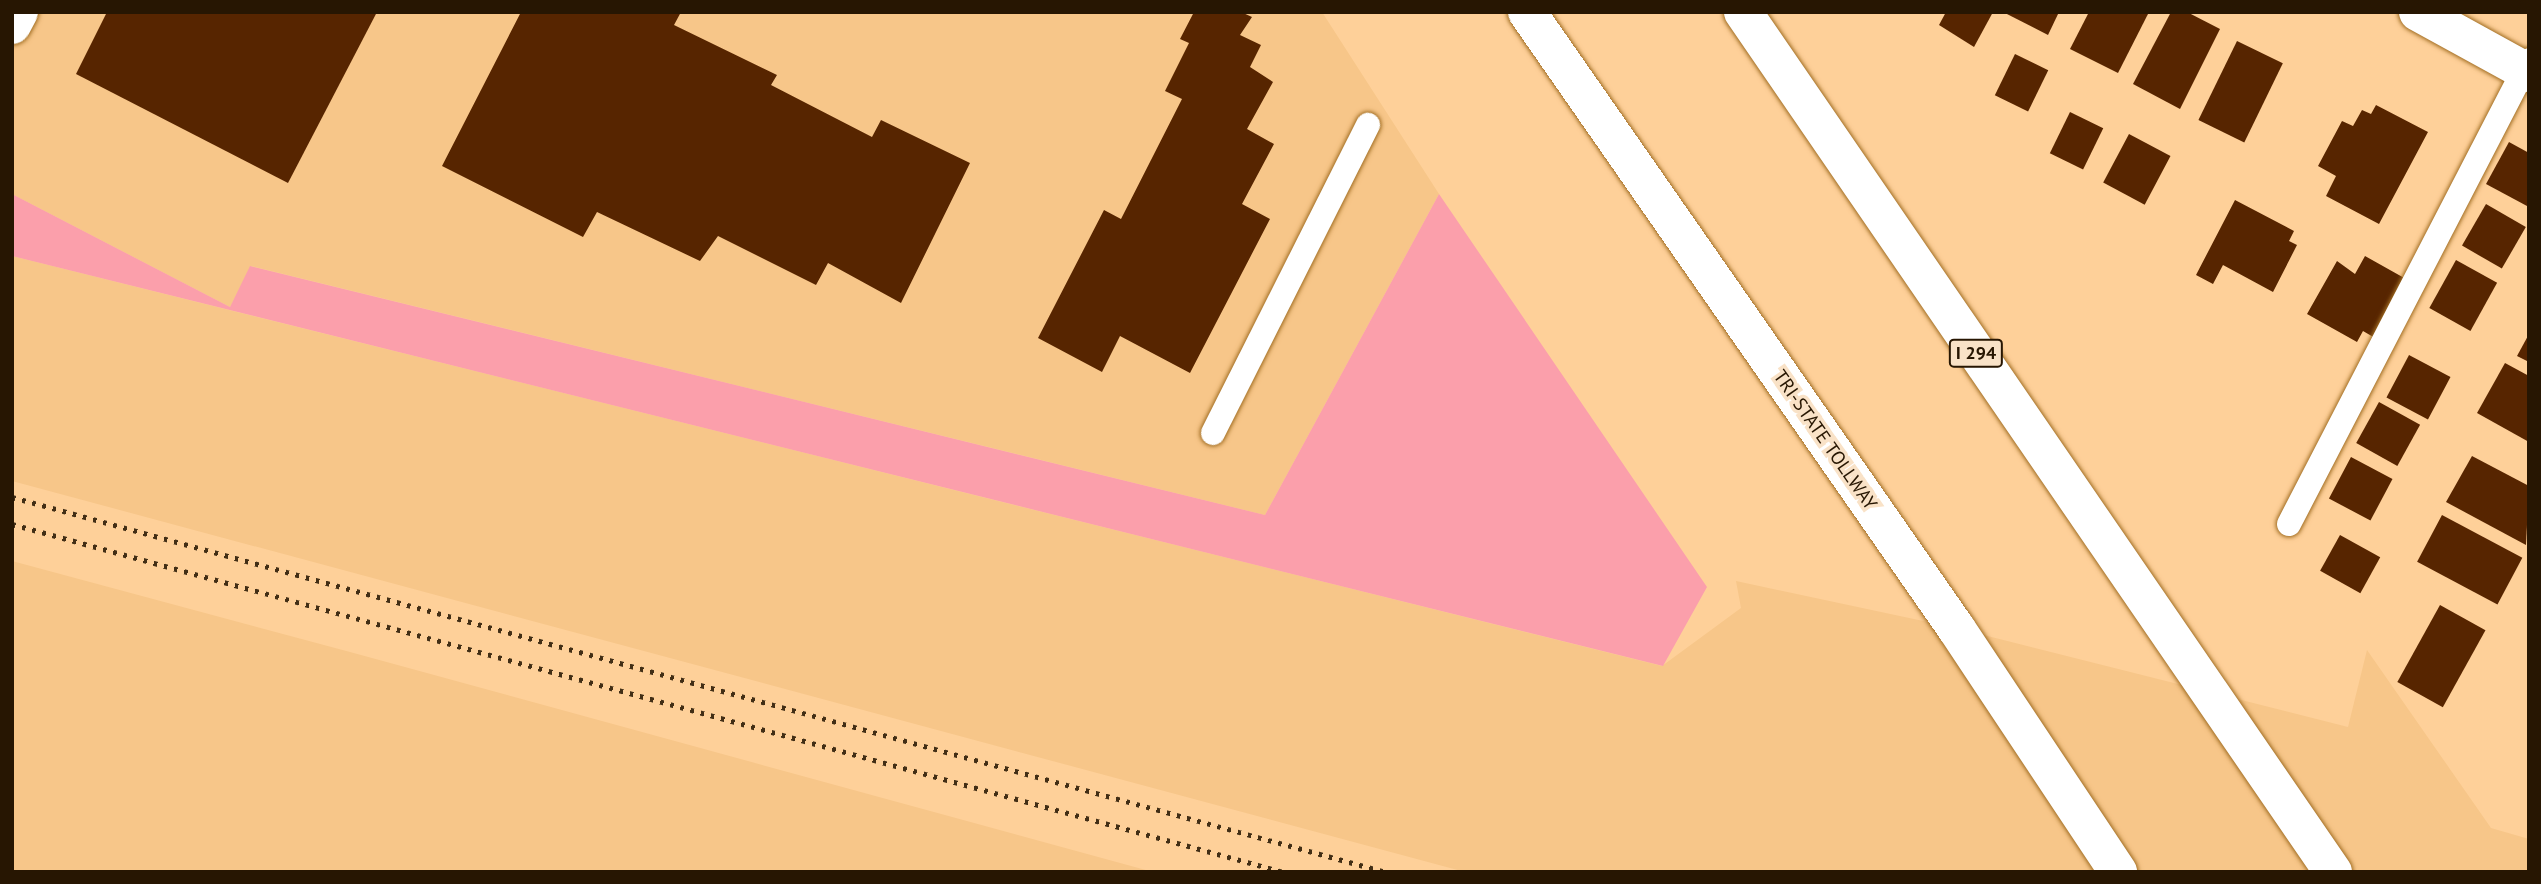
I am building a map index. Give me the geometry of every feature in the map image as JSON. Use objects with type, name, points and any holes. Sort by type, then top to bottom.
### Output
[{"type":"main road","points":[[12,25],[19,12]]},
{"type":"main road","name":"TRI-STATE TOLLWAY","points":[[1527,12],[1956,628],[2118,872]]},
{"type":"main road","name":"I 294","points":[[1743,12],[2333,872]]},
{"type":"main road","points":[[2418,12],[2527,68]]},
{"type":"lane","points":[[2288,524],[2527,68]]},
{"type":"lane","points":[[1213,433],[1368,125]]},
{"type":"shaded area","points":[[12,12],[1322,12],[1439,194],[1265,515],[251,266],[230,307],[12,194]]},
{"type":"shaded area","points":[[12,194],[230,307],[250,266],[1265,515],[1439,194],[1707,587],[1663,666],[12,256]]},
{"type":"shaded area","points":[[12,256],[1662,666],[1741,608],[1736,581],[1956,628],[2348,727],[2367,650],[2491,828],[2529,839],[2529,872],[1465,872],[12,481]]},
{"type":"shaded area","points":[[12,561],[350,652],[1153,872],[12,872]]},
{"type":"building","points":[[107,12],[377,12],[288,183],[76,74]]},
{"type":"building","points":[[521,12],[681,12],[674,25],[777,75],[771,85],[872,137],[881,120],[970,163],[901,303],[828,263],[816,285],[718,236],[700,261],[597,212],[583,237],[442,166]]},
{"type":"building","points":[[1194,12],[1241,12],[1252,17],[1240,35],[1261,45],[1250,67],[1273,82],[1247,129],[1274,144],[1242,204],[1270,219],[1190,373],[1120,336],[1102,372],[1038,338],[1104,210],[1121,219],[1182,99],[1165,91],[1189,43],[1180,39]]},
{"type":"building","points":[[1946,12],[1993,12],[1974,47],[1939,25]]},
{"type":"building","points":[[2003,12],[2059,12],[2048,35]]},
{"type":"building","points":[[2089,12],[2149,12],[2118,73],[2070,49]]},
{"type":"building","points":[[2171,12],[2187,12],[2220,29],[2180,109],[2133,84]]},
{"type":"building","points":[[2237,41],[2283,63],[2244,142],[2198,120]]},
{"type":"building","points":[[2015,54],[2048,70],[2028,112],[1995,95]]},
{"type":"building","points":[[2376,105],[2428,132],[2379,224],[2326,196],[2336,176],[2318,166],[2342,121],[2353,126],[2362,110],[2371,114]]},
{"type":"building","points":[[2070,112],[2103,128],[2083,170],[2050,153]]},
{"type":"building","points":[[2129,134],[2170,156],[2145,205],[2103,183]]},
{"type":"building","points":[[2509,142],[2529,153],[2527,206],[2486,184]]},
{"type":"building","points":[[2235,200],[2294,231],[2289,241],[2297,245],[2273,292],[2223,265],[2213,284],[2196,275]]},
{"type":"building","points":[[2486,204],[2526,227],[2502,269],[2462,246]]},
{"type":"building","points":[[2365,256],[2406,279],[2375,338],[2363,331],[2357,342],[2307,314],[2337,261],[2355,274]]},
{"type":"building","points":[[2456,260],[2497,283],[2470,331],[2429,308]]},
{"type":"building","points":[[2529,334],[2529,362],[2517,356]]},
{"type":"building","points":[[2409,355],[2450,377],[2428,419],[2386,397]]},
{"type":"building","points":[[2505,363],[2529,376],[2529,442],[2477,413]]},
{"type":"building","points":[[2379,402],[2420,425],[2397,466],[2356,443]]},
{"type":"building","points":[[2472,456],[2529,486],[2526,545],[2446,502]]},
{"type":"building","points":[[2351,457],[2392,479],[2370,521],[2329,498]]},
{"type":"building","points":[[2442,515],[2522,558],[2497,605],[2417,562]]},
{"type":"building","points":[[2340,535],[2380,557],[2360,593],[2320,571]]},
{"type":"building","points":[[2440,605],[2485,630],[2443,707],[2397,682]]},
{"type":"railway","points":[[12,497],[1386,872]]},
{"type":"railway","points":[[12,524],[1283,872]]}]
